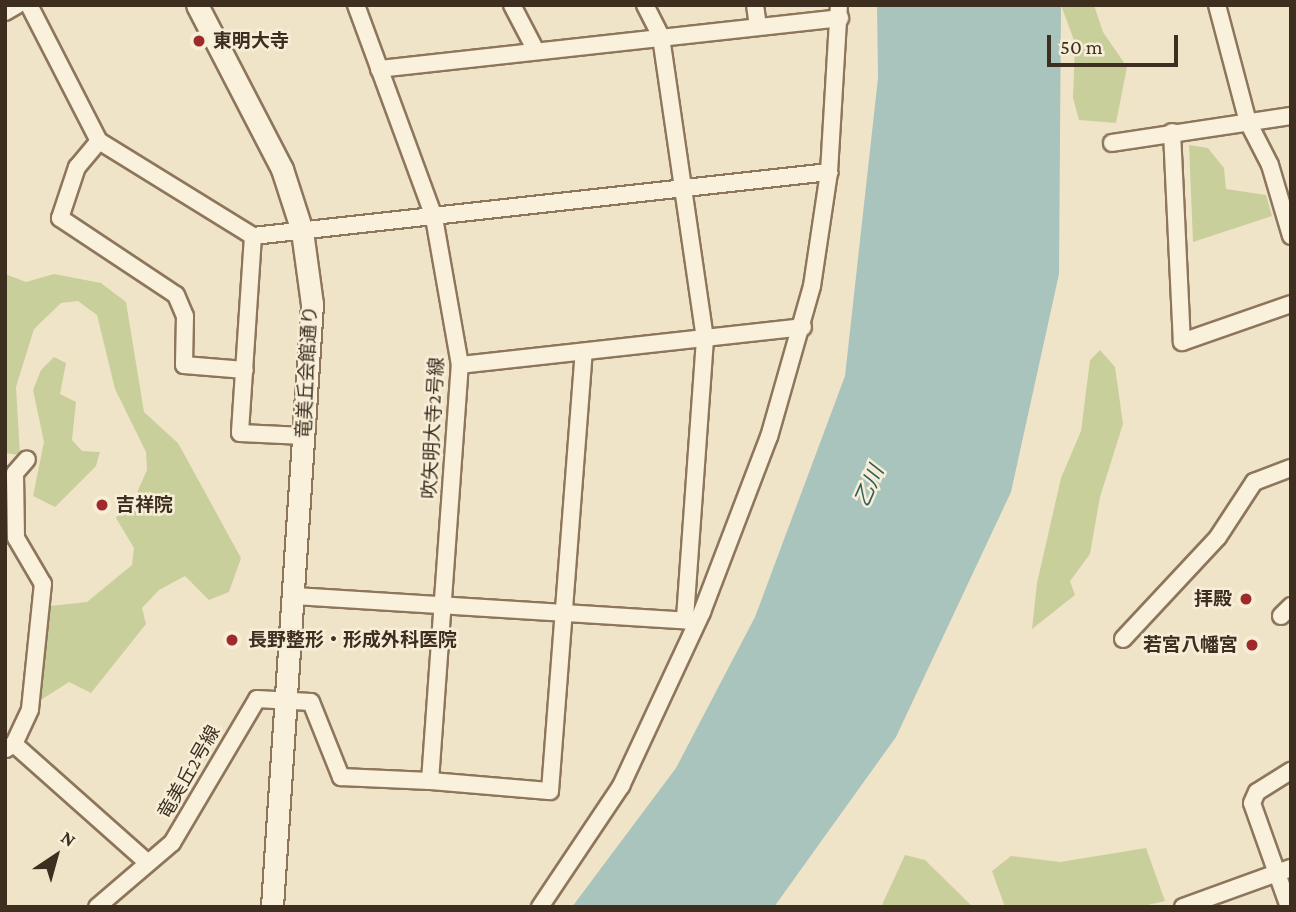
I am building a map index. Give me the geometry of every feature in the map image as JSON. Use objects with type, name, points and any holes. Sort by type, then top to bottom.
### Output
[{"type":"street","points":[[5,12],[17,5]]},
{"type":"street","points":[[29,5],[99,141],[253,236],[829,172]]},
{"type":"street","name":"竜美丘会館通り","points":[[197,5],[282,170],[302,231],[312,304],[295,596],[285,701]]},
{"type":"street","name":"吹矢明大寺2号線","points":[[356,5],[434,217],[460,365],[430,781]]},
{"type":"street","points":[[512,5],[536,51]]},
{"type":"street","points":[[645,5],[661,37],[705,339],[691,621]]},
{"type":"street","points":[[755,5],[758,26]]},
{"type":"street","points":[[1217,5],[1248,122],[1270,165],[1291,236]]},
{"type":"street","points":[[379,69],[758,26],[840,12],[829,172],[803,327],[746,502],[691,621],[621,786],[540,907]]},
{"type":"street","points":[[1112,143],[1291,116]]},
{"type":"street","points":[[1172,132],[1182,342],[1291,304]]},
{"type":"street","points":[[99,141],[77,166],[61,218],[176,295],[185,316],[184,365],[245,370]]},
{"type":"street","points":[[253,236],[240,433],[304,436]]},
{"type":"street","points":[[460,365],[803,327]]},
{"type":"street","points":[[272,907],[285,701],[311,702],[341,777],[550,791],[584,353]]},
{"type":"street","points":[[27,459],[15,473],[16,538],[43,583],[30,709],[10,747],[147,862]]},
{"type":"street","points":[[1123,639],[1218,537],[1255,482],[1291,468]]},
{"type":"street","points":[[295,596],[691,621]]},
{"type":"street","name":"竜美丘2号線","points":[[97,907],[172,843],[257,699],[285,701]]},
{"type":"street","points":[[1289,907],[1284,870],[1252,803],[1257,792],[1291,771]]},
{"type":"street","points":[[1183,907],[1284,870]]},
{"type":"green space","points":[[1061,5],[1094,5],[1103,32],[1127,67],[1116,123],[1079,120],[1073,98],[1075,43]]},
{"type":"green space","points":[[1189,145],[1208,148],[1224,168],[1226,189],[1266,195],[1272,216],[1193,242]]},
{"type":"green space","points":[[5,274],[26,282],[54,274],[101,283],[126,302],[144,412],[178,443],[241,558],[229,592],[209,600],[185,576],[159,590],[142,608],[146,624],[91,693],[69,682],[36,703],[40,607],[87,602],[132,565],[134,548],[116,518],[122,506],[135,497],[147,470],[146,452],[115,389],[97,315],[78,301],[61,303],[34,329],[16,387],[20,455],[5,453]]},
{"type":"green space","points":[[1100,350],[1115,367],[1123,424],[1100,497],[1090,554],[1070,581],[1075,595],[1032,629],[1037,583],[1061,478],[1081,431],[1090,360]]},
{"type":"green space","points":[[54,357],[66,363],[60,394],[76,402],[72,440],[82,451],[100,452],[96,466],[55,507],[33,496],[44,442],[33,390],[41,370]]},
{"type":"green space","points":[[1146,848],[1165,901],[1139,907],[1005,907],[992,871],[1011,856],[1060,862]]},
{"type":"green space","points":[[905,855],[925,860],[973,907],[881,907]]},
{"type":"water","name":"乙川","points":[[877,5],[1061,5],[1059,274],[1011,492],[896,737],[774,907],[572,907],[676,768],[755,617],[845,376],[878,78]]},
{"type":"place","name":"東明大寺","points":[[199,41]]},
{"type":"place","name":"吉祥院","points":[[102,505]]},
{"type":"place","name":"拝殿","points":[[1246,599]]},
{"type":"place","name":"長野整形・形成外科医院","points":[[232,640]]},
{"type":"place","name":"若宮八幡宮","points":[[1252,645]]}]
